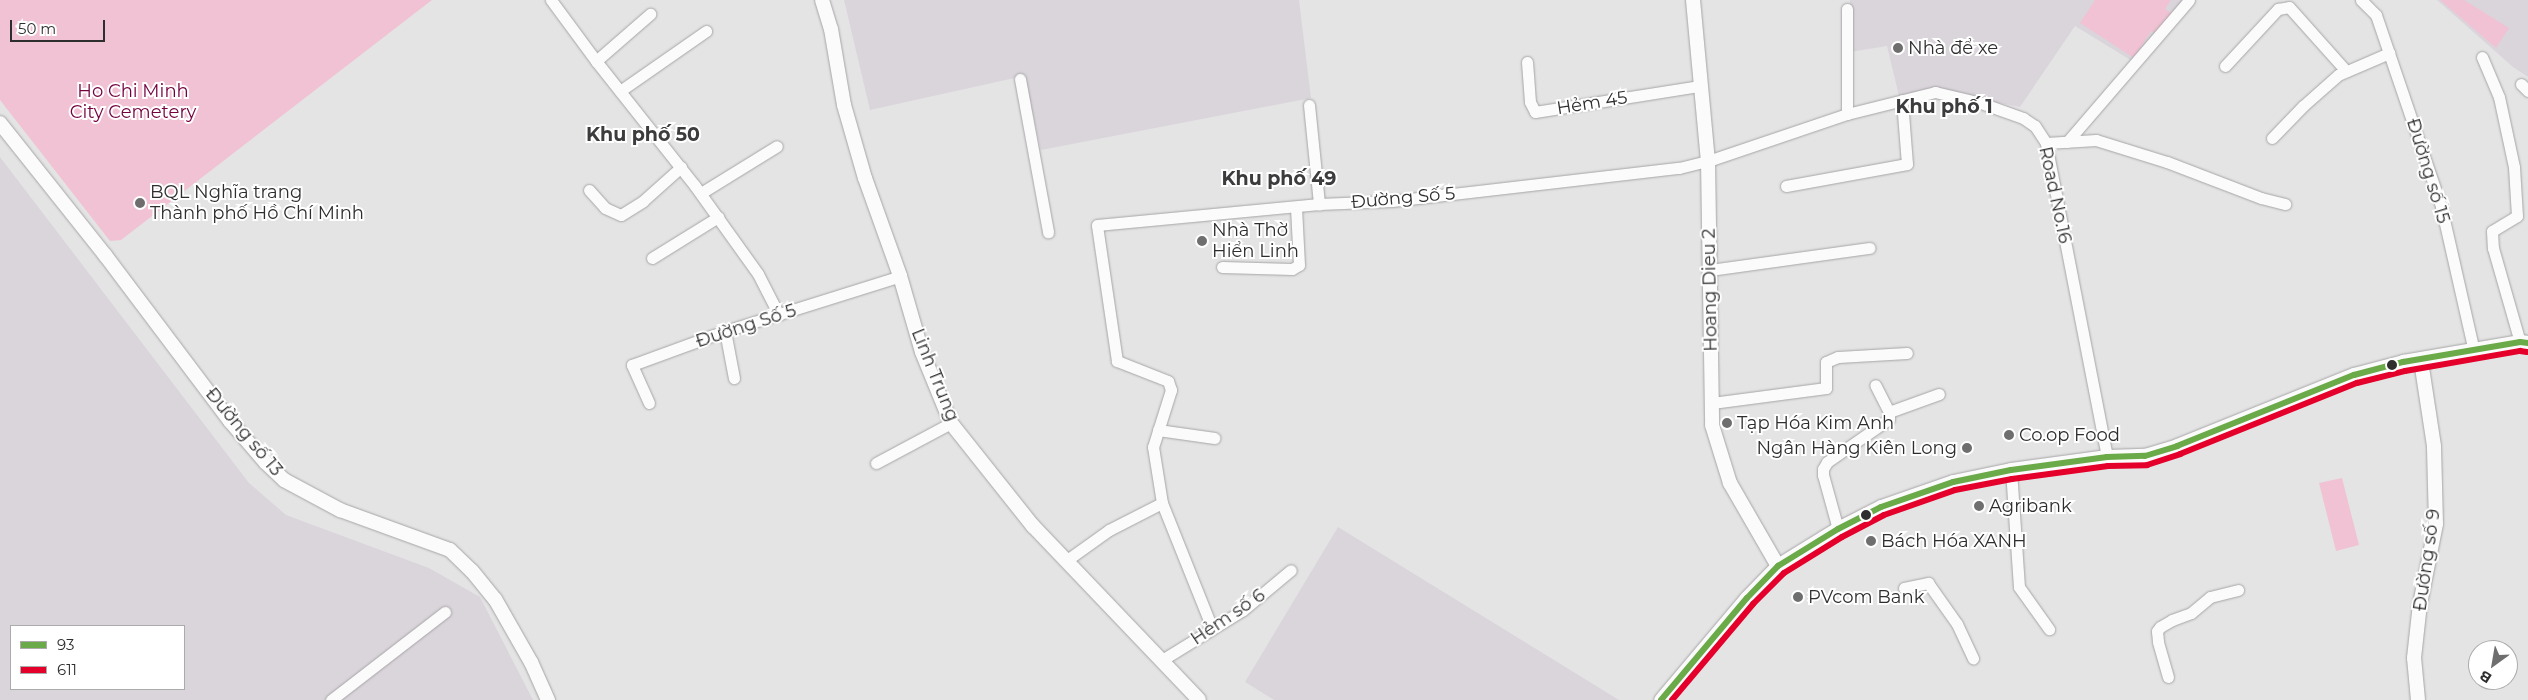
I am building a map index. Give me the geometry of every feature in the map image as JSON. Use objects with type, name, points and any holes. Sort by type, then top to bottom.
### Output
[{"type":"main road","points":[[1661,700],[1747,598],[1778,566],[1838,529],[1881,507],[1953,482],[2011,470],[2106,457],[2145,456],[2194,439],[2354,375],[2403,362],[2421,361],[2524,342]]},
{"type":"street","points":[[551,0],[596,61],[701,193],[758,274],[780,315]]},
{"type":"street","name":"Linh Trung","points":[[822,0],[831,29],[844,105],[864,178],[900,276],[922,352],[951,423],[1033,526],[1200,700]]},
{"type":"street","name":"Hoang Dieu 2","points":[[1693,0],[1708,161],[1712,425],[1730,483],[1778,566]]},
{"type":"street","points":[[2067,142],[2189,0]]},
{"type":"street","name":"Đường số 15","points":[[2361,0],[2376,15],[2441,206],[2474,351]]},
{"type":"street","points":[[2225,66],[2278,9],[2289,7],[2346,71]]},
{"type":"street","points":[[1847,9],[1847,114]]},
{"type":"street","points":[[596,61],[650,14]]},
{"type":"street","points":[[620,91],[706,31]]},
{"type":"street","points":[[2272,138],[2303,106],[2338,75],[2389,53]]},
{"type":"street","points":[[2482,57],[2499,97],[2514,167],[2517,216],[2492,231],[2493,248],[2524,342]]},
{"type":"street","name":"Hẻm 45","points":[[1527,62],[1530,102],[1535,112],[1700,86]]},
{"type":"street","points":[[1020,79],[1048,232]]},
{"type":"street","name":"Road No.16","points":[[1708,161],[1847,114],[1935,92],[1981,103],[2023,118],[2035,126],[2046,143],[2106,457]]},
{"type":"street","points":[[1786,186],[1907,164],[1902,100]]},
{"type":"street","points":[[1309,105],[1319,204]]},
{"type":"street","name":"Đường số 13","points":[[0,123],[112,264],[230,421],[266,463],[284,480],[340,510],[450,550],[472,571],[495,599],[531,662],[548,700]]},
{"type":"street","points":[[2046,143],[2096,140],[2167,162],[2261,198],[2285,204]]},
{"type":"street","points":[[701,193],[777,146]]},
{"type":"street","name":"Đường Số 5","points":[[1158,430],[1171,390],[1168,381],[1117,361],[1098,225],[1319,204],[1392,201],[1679,168],[1708,161]]},
{"type":"street","points":[[589,190],[605,208],[621,215],[643,201],[682,167]]},
{"type":"street","points":[[1222,267],[1292,269],[1298,266],[1296,207]]},
{"type":"street","points":[[652,258],[718,217]]},
{"type":"street","points":[[1710,270],[1869,248]]},
{"type":"street","name":"Đường Số 5","points":[[649,402],[632,365],[725,331],[900,276]]},
{"type":"street","points":[[725,331],[734,378]]},
{"type":"street","points":[[1712,403],[1826,388],[1826,362],[1838,357],[1907,352]]},
{"type":"street","name":"Đường số 9","points":[[2418,700],[2414,658],[2420,604],[2436,524],[2434,446],[2421,361]]},
{"type":"street","points":[[1838,529],[1822,475],[1823,469],[1827,462],[1885,424],[1889,419],[1889,412],[1875,385]]},
{"type":"street","points":[[1889,412],[1939,394]]},
{"type":"street","points":[[876,463],[951,423]]},
{"type":"street","points":[[1212,628],[1162,503],[1153,447],[1158,430],[1214,438]]},
{"type":"street","points":[[2011,470],[2019,587],[2049,630]]},
{"type":"street","points":[[1067,560],[1108,530],[1162,503]]},
{"type":"street","name":"Hẻm số 6","points":[[1162,660],[1243,610],[1291,570]]},
{"type":"street","points":[[1904,588],[1928,583],[1957,624],[1973,658]]},
{"type":"street","points":[[2168,677],[2158,641],[2157,632],[2160,627],[2191,613],[2210,597],[2238,590]]},
{"type":"street","points":[[331,700],[445,612]]},
{"type":"shaded area","points":[[844,0],[1299,0],[1311,98],[1041,150],[1024,76],[870,110]]},
{"type":"shaded area","points":[[1850,0],[2186,0],[2132,61],[2075,26],[2020,107],[1928,89],[1899,96],[1887,46],[1850,52]]},
{"type":"shaded area","points":[[2437,0],[2528,0],[2528,77],[2513,67]]},
{"type":"shaded area","points":[[0,157],[249,483],[286,515],[429,568],[480,597],[533,700],[0,700]]},
{"type":"shaded area","points":[[1338,527],[1619,700],[1274,700],[1245,682]]},
{"type":"green space","name":"Ho Chi Minh City Cemetery","points":[[0,0],[432,0],[121,240],[110,241],[0,100]]},
{"type":"green space","points":[[2095,0],[2171,0],[2165,9],[2173,14],[2156,34],[2151,31],[2134,58],[2080,23]]},
{"type":"green space","points":[[2440,0],[2464,0],[2509,28],[2496,48]]},
{"type":"green space","points":[[2342,478],[2359,545],[2336,551],[2319,483]]},
{"type":"transit line","name":"93","points":[[1661,700],[1747,598],[1778,566],[1838,529],[1881,507],[1953,482],[2011,470],[2107,457],[2145,456],[2177,446],[2354,375],[2403,362],[2520,342],[2528,343]]},
{"type":"transit line","name":"611","points":[[1672,700],[1753,604],[1784,573],[1842,537],[1884,515],[1955,490],[2012,479],[2108,466],[2147,465],[2180,454],[2357,383],[2405,371],[2520,351],[2527,352]]},
{"type":"place","name":"Nhà để xe","points":[[1898,48]]},
{"type":"place","name":"BQL Nghĩa trang Thành phố Hồ Chí Minh","points":[[140,203]]},
{"type":"place","name":"Nhà Thờ Hiển Linh","points":[[1202,241]]},
{"type":"place","name":"Tạp Hóa Kim Anh","points":[[1727,423]]},
{"type":"place","name":"Co.op Food","points":[[2009,435]]},
{"type":"place","name":"Ngân Hàng Kiên Long","points":[[1967,448]]},
{"type":"place","name":"Agribank","points":[[1979,506]]},
{"type":"place","name":"Bách Hóa XANH","points":[[1871,541]]},
{"type":"place","name":"PVcom Bank","points":[[1798,597]]},
{"type":"district","name":"Khu phố 1","points":[[1944,107]]},
{"type":"district","name":"Khu phố 50","points":[[643,135]]},
{"type":"district","name":"Khu phố 49","points":[[1279,179]]}]
